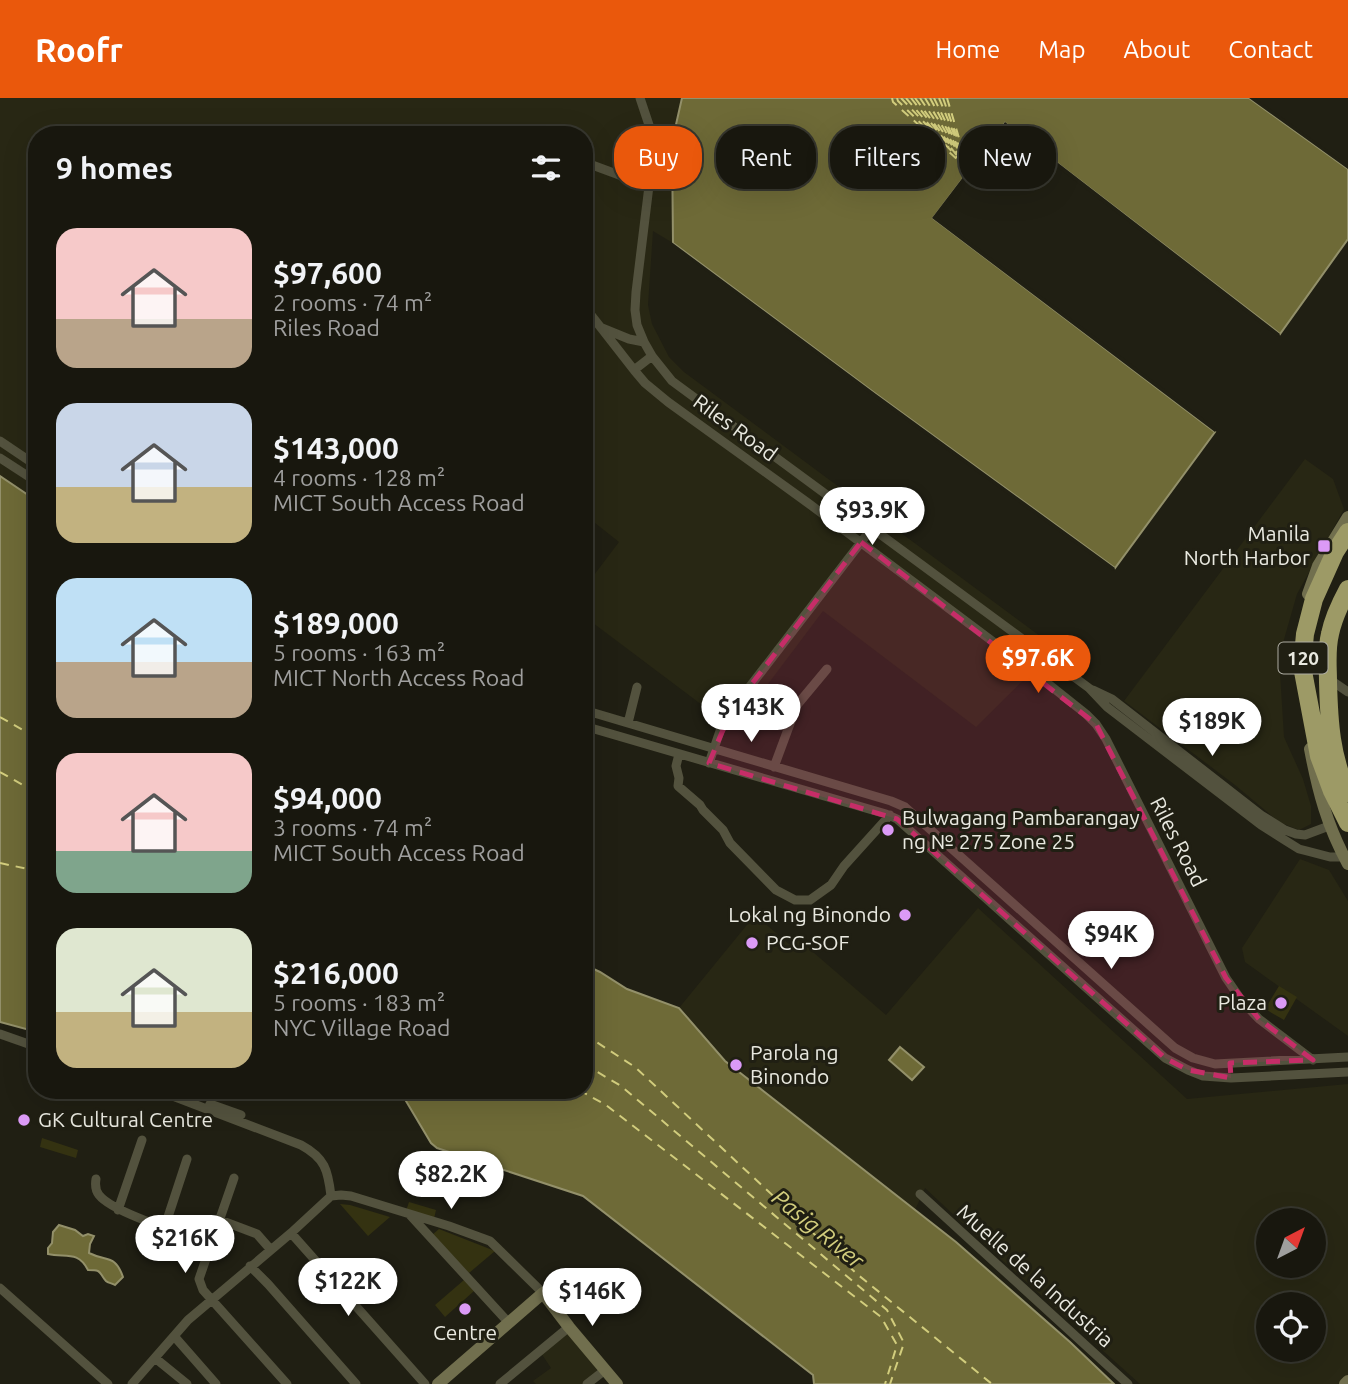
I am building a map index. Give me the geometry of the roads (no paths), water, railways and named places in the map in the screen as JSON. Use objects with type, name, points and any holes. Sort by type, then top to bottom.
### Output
[{"type":"highway","name":"120","points":[[1343,785],[1319,756],[1302,666],[1305,634],[1314,599],[1335,552],[1348,532]]},
{"type":"highway","name":"120","points":[[1348,589],[1330,634],[1327,654],[1332,748],[1343,785],[1348,823]]},
{"type":"main road","name":"120","points":[[1346,861],[1329,825],[1318,790],[1295,667],[1298,634],[1309,590],[1318,566],[1348,517]]},
{"type":"main road","points":[[438,1384],[543,1293],[617,1384]]},
{"type":"street","points":[[639,98],[649,126]]},
{"type":"street","points":[[593,165],[614,173]]},
{"type":"street","points":[[649,189],[636,292],[637,325],[652,356],[673,381],[1089,688],[1107,707],[1261,825],[1299,849],[1346,861]]},
{"type":"street","name":"Riles Road","points":[[593,317],[645,383],[1027,667],[1096,724],[1226,978],[1259,1019],[1313,1060]]},
{"type":"street","points":[[601,327],[629,339],[644,342]]},
{"type":"street","points":[[634,370],[652,356]]},
{"type":"street","points":[[0,441],[28,460]]},
{"type":"street","points":[[0,457],[28,476]]},
{"type":"street","points":[[709,763],[720,731],[731,711],[872,528]]},
{"type":"street","points":[[774,767],[797,705],[827,669]]},
{"type":"street","points":[[1328,679],[1348,692]]},
{"type":"street","points":[[628,723],[637,687]]},
{"type":"street","points":[[1089,688],[1112,699],[1261,815],[1285,830],[1305,835],[1329,825]]},
{"type":"street","points":[[593,717],[595,713],[905,807],[1175,1048],[1193,1058],[1215,1064],[1348,1057]]},
{"type":"street","points":[[593,728],[890,815],[906,825],[1165,1058],[1188,1070],[1203,1076],[1231,1077],[1348,1072]]},
{"type":"street","points":[[679,754],[676,766],[680,778],[678,786],[700,805],[723,830],[730,843],[776,890],[794,900],[810,900],[831,885],[844,866],[890,815]]},
{"type":"street","points":[[0,1032],[28,1042]]},
{"type":"street","points":[[1230,1063],[1231,1077]]},
{"type":"street","points":[[181,1099],[312,1151],[320,1157],[325,1166],[331,1196]]},
{"type":"street","points":[[197,1099],[241,1115]]},
{"type":"street","points":[[118,1210],[142,1140]]},
{"type":"street","points":[[165,1226],[187,1159]]},
{"type":"street","points":[[234,1178],[200,1279],[203,1290],[287,1384]]},
{"type":"street","points":[[96,1179],[96,1192],[118,1210],[212,1243]]},
{"type":"street","name":"Muelle de la Industria","points":[[920,1194],[1128,1384]]},
{"type":"street","points":[[132,1384],[188,1320],[331,1196],[351,1196],[490,1241],[543,1293]]},
{"type":"street","points":[[410,1214],[508,1322]]},
{"type":"street","points":[[220,1220],[257,1234],[271,1250]]},
{"type":"street","points":[[291,1233],[425,1384]]},
{"type":"street","points":[[250,1266],[356,1384]]},
{"type":"street","points":[[0,1288],[108,1384]]},
{"type":"street","points":[[500,1384],[569,1327]]},
{"type":"street","points":[[174,1336],[216,1384]]},
{"type":"street","points":[[155,1358],[187,1384]]},
{"type":"street","points":[[587,1384],[605,1370]]},
{"type":"water","points":[[682,98],[1249,98],[1348,169],[1348,239],[1280,334],[1056,162],[1056,126],[1009,126],[1005,123],[1003,126],[959,126],[959,184],[933,218],[1215,432],[1115,568],[673,243],[672,189],[702,189],[702,126],[676,126]]},
{"type":"water","points":[[0,476],[28,495],[28,1030],[0,1022]]},
{"type":"water","name":"Pasig River","points":[[593,969],[627,989],[679,1008],[725,1061],[956,1242],[1114,1384],[814,1384],[813,1375],[583,1196],[437,1148],[431,1143],[405,1099],[593,1099]]},
{"type":"water","points":[[900,1047],[924,1067],[912,1080],[889,1060]]},
{"type":"water","points":[[59,1225],[75,1230],[83,1236],[94,1236],[89,1253],[113,1262],[123,1277],[115,1285],[106,1281],[98,1271],[88,1270],[75,1257],[48,1254],[53,1232]]},
{"type":"place","name":"Manila North Harbor","points":[[1324,546]]},
{"type":"place","name":"Bulwagang Pambarangay ng № 275 Zone 25","points":[[888,830]]},
{"type":"place","name":"Lokal ng Binondo","points":[[905,915]]},
{"type":"place","name":"PCG-SOF","points":[[752,943]]},
{"type":"place","name":"Plaza","points":[[1281,1003]]},
{"type":"place","name":"Parola ng Binondo","points":[[736,1065]]},
{"type":"place","name":"GK Cultural Centre","points":[[24,1120]]},
{"type":"place","name":"Centre","points":[[465,1309]]}]
